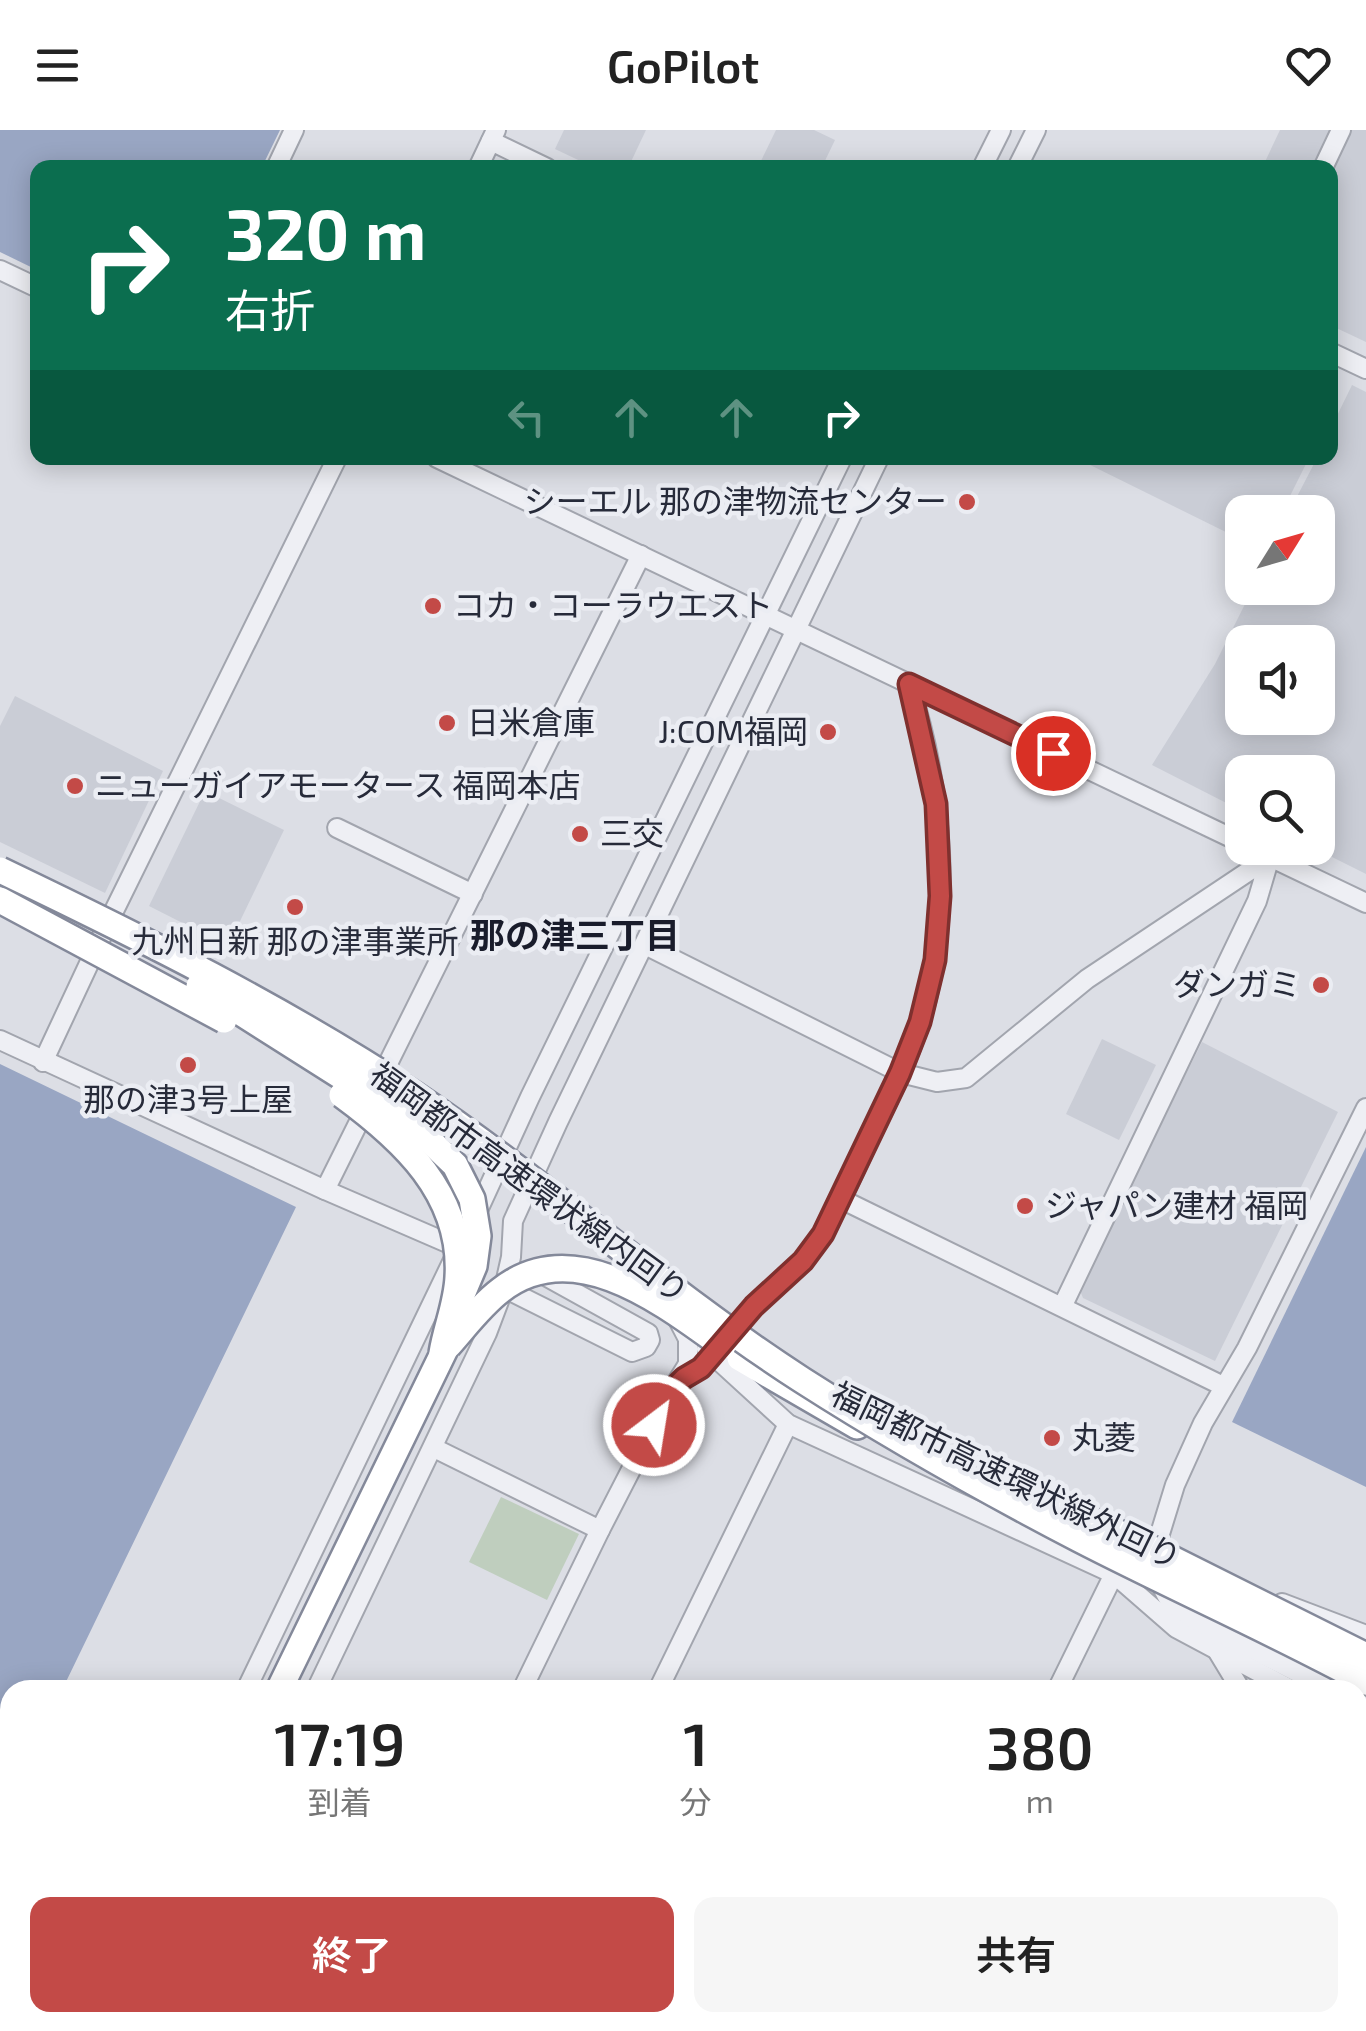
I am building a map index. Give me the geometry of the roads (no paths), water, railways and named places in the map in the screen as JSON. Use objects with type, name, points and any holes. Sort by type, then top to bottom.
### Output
[{"type":"highway","name":"福岡都市高速環状線内回り","points":[[0,866],[260,1000],[414,1094],[550,1190],[716,1320],[860,1416],[1080,1539],[1362,1680]]},
{"type":"highway","name":"福岡都市高速環状線外回り","points":[[0,866],[224,972],[367,1058],[553,1186],[689,1294],[801,1373],[947,1454],[1138,1542],[1366,1656]]},
{"type":"highway","points":[[0,882],[122,939],[404,1116],[450,1158],[472,1199],[478,1236],[474,1266],[453,1316],[446,1345],[283,1680]]},
{"type":"highway","points":[[0,900],[248,1034],[343,1096],[402,1143],[428,1174],[444,1204],[455,1236],[458,1278],[446,1345],[283,1680]]},
{"type":"highway","points":[[446,1345],[490,1299],[517,1280],[568,1268],[599,1273],[659,1302],[819,1407],[908,1456],[1014,1502]]},
{"type":"highway","points":[[446,1345],[492,1300],[527,1279],[568,1274],[615,1281],[648,1294],[816,1405],[943,1470],[999,1496],[1138,1542]]},
{"type":"street","points":[[280,160],[294,130]]},
{"type":"street","points":[[986,160],[1001,130]]},
{"type":"street","points":[[1021,160],[1036,130]]},
{"type":"street","points":[[1327,160],[1341,130]]},
{"type":"street","points":[[482,160],[493,135],[535,160]]},
{"type":"street","points":[[0,270],[30,284]]},
{"type":"street","points":[[1338,356],[1366,369]]},
{"type":"street","points":[[43,1062],[334,465]]},
{"type":"street","points":[[452,465],[1225,836]]},
{"type":"street","points":[[251,1680],[839,465]]},
{"type":"street","points":[[321,1680],[434,1448],[504,1288],[513,1221],[558,1122],[876,465]]},
{"type":"street","points":[[325,1190],[641,555]]},
{"type":"street","points":[[672,1390],[712,1356],[754,1306],[803,1261],[823,1234],[900,1073],[920,1022],[935,960],[940,896],[936,804],[909,684]]},
{"type":"street","points":[[337,828],[473,894]]},
{"type":"street","points":[[645,945],[900,1073],[936,1082],[966,1078],[1086,979],[1258,865]]},
{"type":"street","points":[[1063,1305],[1257,902],[1268,865]]},
{"type":"street","points":[[1287,865],[1366,903]]},
{"type":"street","points":[[0,866],[389,1065],[427,1090],[544,1198],[629,1256],[712,1356],[788,1424],[1114,1574],[1176,1628],[1273,1680]]},
{"type":"street","points":[[0,1040],[459,1248]]},
{"type":"street","points":[[1366,1108],[1247,1348],[1203,1423],[1164,1512],[1158,1537],[1165,1558],[1366,1636]]},
{"type":"street","points":[[841,1199],[1223,1386]]},
{"type":"street","points":[[504,1288],[632,1352],[641,1352],[650,1340],[648,1332],[511,1257]]},
{"type":"street","points":[[527,1680],[688,1364],[688,1339],[672,1308]]},
{"type":"street","points":[[1203,1423],[1183,1452],[1152,1523],[1147,1561],[1170,1602],[1192,1619],[1312,1680]]},
{"type":"street","points":[[663,1680],[788,1424]]},
{"type":"street","points":[[434,1448],[600,1530]]},
{"type":"street","points":[[1062,1680],[1114,1574]]},
{"type":"street","points":[[1218,1652],[1235,1680]]},
{"type":"street","points":[[1227,1680],[1229,1671]]},
{"type":"water","points":[[0,130],[280,130],[265,160],[30,160],[30,267],[0,252]]},
{"type":"water","points":[[0,1064],[296,1207],[67,1680],[0,1680]]},
{"type":"water","points":[[1366,1147],[1366,1487],[1232,1422]]},
{"type":"place","name":"シーエル 那の津物流センター","points":[[967,502]]},
{"type":"place","name":"コカ・コーラウエスト","points":[[433,606]]},
{"type":"place","name":"日米倉庫","points":[[447,723]]},
{"type":"place","name":"J:COM福岡","points":[[828,732]]},
{"type":"place","name":"ニューガイアモータース 福岡本店","points":[[75,786]]},
{"type":"place","name":"三交","points":[[580,834]]},
{"type":"place","name":"九州日新 那の津事業所","points":[[295,907]]},
{"type":"place","name":"ダンガミ","points":[[1321,985]]},
{"type":"place","name":"那の津3号上屋","points":[[188,1065]]},
{"type":"place","name":"ジャパン建材 福岡","points":[[1025,1206]]},
{"type":"place","name":"丸菱","points":[[1052,1438]]},
{"type":"district","name":"那の津三丁目","points":[[575,936]]}]
